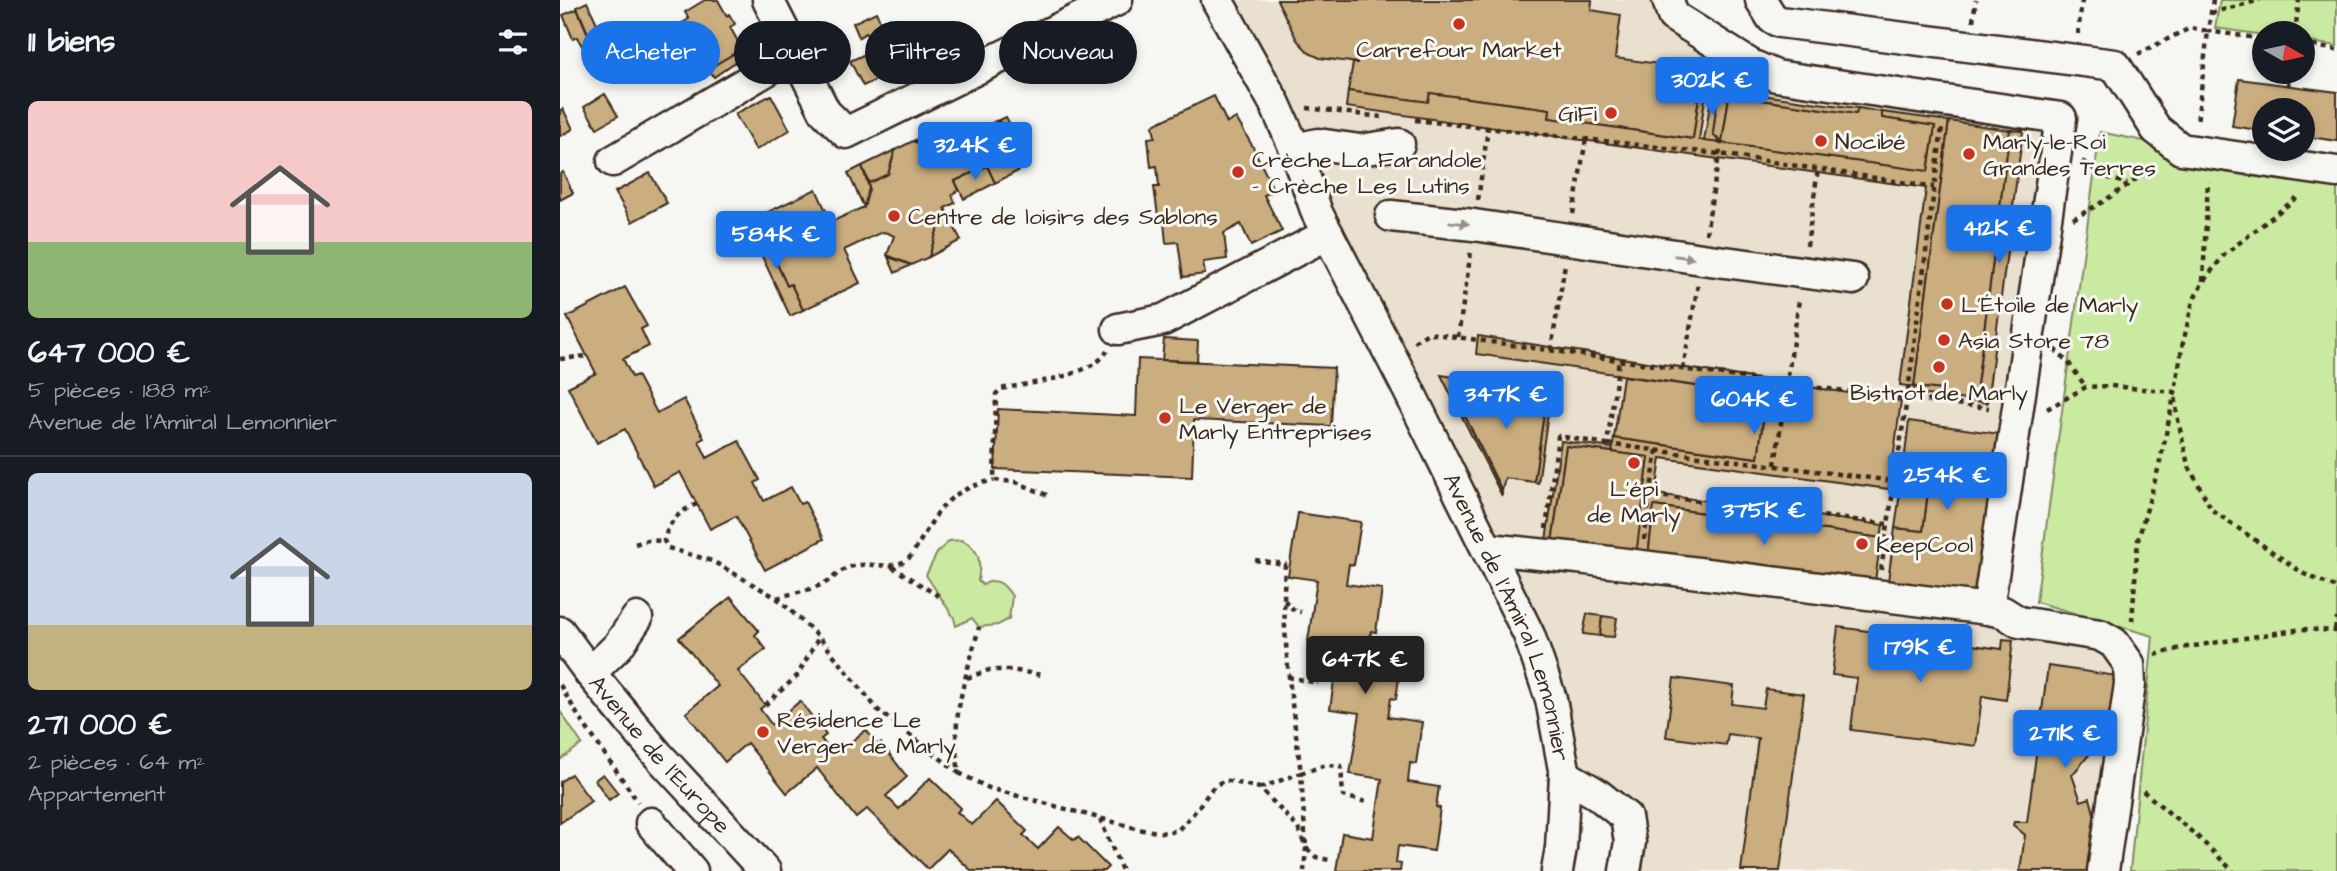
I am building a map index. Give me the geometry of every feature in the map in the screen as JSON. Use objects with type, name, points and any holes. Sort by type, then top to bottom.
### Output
[{"type":"street","points":[[768,0],[779,21]]},
{"type":"street","points":[[811,84],[825,112],[841,132],[1117,0]]},
{"type":"street","name":"Avenue de l'Amiral Lemonnier","points":[[1217,0],[1276,104],[1317,214],[1529,635],[1552,699],[1565,775],[1557,871]]},
{"type":"street","points":[[1668,0],[1673,16],[1752,65],[1776,76],[2060,118],[1988,609]]},
{"type":"street","points":[[1762,0],[1772,18],[1780,22],[2115,65],[2156,130],[2195,152],[2333,172]]},
{"type":"street","points":[[613,161],[743,84]]},
{"type":"street","points":[[1295,149],[1318,144],[1360,150],[1404,132]]},
{"type":"street","points":[[1391,216],[1474,225],[1853,279]]},
{"type":"street","points":[[1118,329],[1163,320],[1328,234]]},
{"type":"street","points":[[1488,550],[1542,554],[1988,609],[2003,612],[2019,622],[2099,635],[2114,643],[2129,664],[2130,684],[2103,871]]},
{"type":"street","points":[[590,673],[618,646],[637,618]]},
{"type":"street","name":"Avenue de l'Europe","points":[[560,632],[658,755],[765,871]]},
{"type":"street","points":[[1565,775],[1597,794],[1626,817],[1630,842],[1625,871]]},
{"type":"street","points":[[652,823],[692,871]]},
{"type":"path","points":[[2203,282],[2206,199],[2195,152],[2213,0]]},
{"type":"path","points":[[2211,13],[2260,0]]},
{"type":"path","points":[[2296,21],[2299,0]]},
{"type":"path","points":[[2115,65],[2190,28],[2252,37]]},
{"type":"path","points":[[2315,46],[2337,50]]},
{"type":"path","points":[[1878,595],[1946,100]]},
{"type":"path","points":[[1276,104],[1383,117]]},
{"type":"path","points":[[1404,132],[1720,154],[1934,187]]},
{"type":"path","points":[[1720,154],[1721,143]]},
{"type":"path","points":[[2056,148],[2075,156],[2104,176],[2128,184]]},
{"type":"path","points":[[2044,229],[2063,224],[2128,184],[2195,152]]},
{"type":"path","points":[[2333,172],[2262,223],[2224,255],[2203,282],[2193,301],[2159,466],[2138,540],[2129,664],[2181,648],[2302,629],[2336,631],[2337,618]]},
{"type":"path","points":[[994,480],[996,394],[1001,389],[1088,369],[1104,357],[1118,329]]},
{"type":"path","points":[[1390,358],[1428,333],[1787,384],[2018,411],[2046,409],[2086,387],[2110,386],[2175,392]]},
{"type":"path","points":[[2027,346],[2050,345],[2068,362],[2086,387]]},
{"type":"path","points":[[560,359],[587,356]]},
{"type":"path","points":[[1607,444],[1619,360]]},
{"type":"path","points":[[1775,465],[1787,384]]},
{"type":"path","points":[[2175,392],[2188,465],[2212,510],[2304,574],[2337,588]]},
{"type":"path","points":[[1542,554],[1558,436],[1894,481]]},
{"type":"path","points":[[1641,566],[1657,450]]},
{"type":"path","points":[[777,598],[825,582],[836,573],[854,566],[891,566],[904,563],[950,497],[971,485],[994,480],[1016,482],[1047,495]]},
{"type":"path","points":[[1650,495],[1888,524]]},
{"type":"path","points":[[696,504],[680,511],[671,521],[664,541],[668,548],[712,561],[777,598],[819,638],[878,710],[958,773],[989,788],[1143,830],[1167,833],[1178,830],[1214,786],[1225,780],[1260,788],[1325,765],[1341,766],[1343,796],[1370,803]]},
{"type":"path","points":[[635,544],[647,540],[664,541]]},
{"type":"path","points":[[1255,561],[1285,564],[1283,600],[1288,677],[1301,773],[1306,849],[1304,871]]},
{"type":"path","points":[[891,566],[940,597]]},
{"type":"path","points":[[1283,600],[1295,611],[1301,612]]},
{"type":"path","points":[[958,773],[955,748],[960,694],[979,628]]},
{"type":"path","points":[[765,705],[797,676],[819,638]]},
{"type":"path","points":[[966,678],[989,670],[1042,675]]},
{"type":"path","points":[[1288,677],[1318,683]]},
{"type":"path","points":[[560,685],[652,823]]},
{"type":"path","points":[[2117,772],[2197,836],[2233,871]]},
{"type":"path","points":[[1260,788],[1298,828],[1306,849],[1316,857],[1333,861]]},
{"type":"path","points":[[1100,818],[1122,871]]},
{"type":"shaded area","points":[[1217,0],[1668,0],[1751,65],[2061,118],[1988,609],[2100,635],[2129,664],[2103,871],[1625,871],[1630,842],[1565,775],[1551,699]]},
{"type":"green space","points":[[2220,0],[2337,0],[2337,46],[2315,43],[2315,21],[2252,21],[2252,33],[2215,28]]},
{"type":"green space","points":[[2100,132],[2337,181],[2337,871],[2130,871],[2153,636],[2036,602]]},
{"type":"green space","points":[[962,540],[973,548],[978,557],[978,581],[983,585],[996,581],[1012,596],[1009,619],[998,625],[979,627],[972,618],[956,626],[954,618],[926,575],[937,553],[949,541]]},
{"type":"green space","points":[[560,711],[582,744],[560,760]]},
{"type":"building","points":[[705,0],[718,0],[734,22],[730,27],[734,34],[734,54],[720,62],[720,21],[686,21],[689,19],[685,12]]},
{"type":"building","points":[[1277,0],[1592,0],[1591,10],[1621,15],[1615,58],[1703,70],[1693,139],[1549,118],[1550,109],[1430,93],[1428,102],[1348,91],[1353,63],[1358,63],[1320,58],[1309,53],[1297,40]]},
{"type":"building","points":[[587,2],[596,21],[583,21],[577,7]]},
{"type":"building","points":[[577,9],[582,21],[581,44],[577,37],[573,39],[563,15]]},
{"type":"building","points":[[876,12],[880,21],[865,21],[865,34],[859,37],[853,23]]},
{"type":"building","points":[[734,54],[734,63],[720,73],[720,62]]},
{"type":"building","points":[[865,54],[865,84],[867,84],[863,86],[851,61]]},
{"type":"building","points":[[1703,70],[1709,71],[1699,140],[1928,171],[1935,126],[1882,118],[1882,112],[1949,121],[1914,387],[1900,385],[1926,188],[1346,107],[1348,91],[1428,102],[1430,93],[1550,109],[1549,118],[1693,139]]},
{"type":"building","points":[[2239,79],[2252,81],[2252,84],[2277,84],[2337,92],[2337,141],[2315,138],[2315,98],[2252,98],[2252,129],[2232,126]]},
{"type":"building","points":[[1713,87],[1722,89],[1722,93],[1718,93],[1713,134],[1720,143],[1704,141]]},
{"type":"building","points":[[1722,89],[1730,90],[1722,143],[1713,134],[1718,93],[1722,93]]},
{"type":"building","points":[[1730,90],[1749,93],[1748,98],[1856,114],[1858,108],[1882,112],[1882,118],[1935,126],[1928,171],[1722,143]]},
{"type":"building","points":[[1749,93],[1858,108],[1856,114],[1748,98]]},
{"type":"building","points":[[605,94],[618,116],[597,128],[584,107]]},
{"type":"building","points":[[771,95],[790,130],[756,150],[735,114]]},
{"type":"building","points":[[1214,96],[1227,123],[1236,118],[1253,147],[1274,191],[1264,195],[1282,231],[1251,246],[1241,224],[1224,233],[1227,259],[1203,262],[1205,274],[1183,277],[1178,242],[1166,243],[1164,222],[1159,223],[1154,187],[1159,187],[1157,166],[1151,167],[1148,138],[1155,137],[1153,125]]},
{"type":"building","points":[[563,109],[573,129],[560,136],[560,110]]},
{"type":"building","points":[[1006,117],[1019,142],[1005,138],[1008,126],[996,121]]},
{"type":"building","name":"Centre de loisirs des Sablons","points":[[996,121],[1008,126],[1005,138],[1019,142],[1025,155],[1020,170],[995,183],[987,166],[955,181],[959,190],[952,194],[955,203],[945,208],[948,215],[941,218],[929,257],[911,265],[887,255],[894,236],[882,232],[844,250],[860,283],[803,310],[791,284],[787,286],[771,251],[775,249],[763,225],[751,231],[747,222],[816,189],[831,222],[864,207],[868,183],[888,174],[895,150],[913,141],[941,152],[944,146],[961,138],[977,135],[979,129]]},
{"type":"building","points":[[1949,121],[2010,130],[1975,401],[1941,397],[1942,390],[1914,387]]},
{"type":"building","points":[[2010,130],[2023,131],[1987,403],[1975,401]]},
{"type":"building","points":[[931,132],[939,147],[936,149],[913,141]]},
{"type":"building","points":[[895,150],[888,174],[869,183],[862,166]]},
{"type":"building","points":[[862,166],[869,188],[864,207],[848,173]]},
{"type":"building","points":[[987,166],[995,183],[964,199],[955,181]]},
{"type":"building","points":[[563,172],[573,193],[560,200],[560,174]]},
{"type":"building","points":[[650,173],[667,203],[632,222],[615,192]]},
{"type":"building","points":[[948,215],[961,240],[929,257],[941,218]]},
{"type":"building","points":[[746,222],[751,231],[763,225],[775,249],[771,251],[787,286],[791,284],[803,310],[790,316]]},
{"type":"building","points":[[888,257],[903,262],[911,265],[895,273]]},
{"type":"building","points":[[625,287],[647,326],[641,329],[649,346],[623,359],[632,377],[637,375],[657,413],[684,399],[704,438],[699,441],[707,458],[739,441],[760,480],[755,483],[764,501],[791,487],[800,504],[805,502],[824,539],[765,570],[736,516],[710,529],[680,472],[654,486],[625,429],[597,443],[568,387],[596,373],[567,317]]},
{"type":"building","points":[[1478,336],[1901,401],[1889,489],[1661,458],[1656,494],[1883,525],[1881,538],[1654,506],[1648,557],[1634,563],[1649,457],[1612,452],[1614,438],[1758,458],[1766,396],[1476,354]]},
{"type":"building","points":[[1164,339],[1198,341],[1197,361],[1162,360]]},
{"type":"building","name":"Le Verger de Marly Entreprises","points":[[1138,359],[1334,368],[1331,426],[1194,420],[1192,477],[995,469],[998,409],[1136,416]]},
{"type":"building","points":[[1441,375],[1551,392],[1538,483],[1534,482],[1546,399],[1466,388],[1465,395],[1457,400],[1502,491],[1502,496]]},
{"type":"building","points":[[1623,376],[1766,396],[1758,458],[1614,438]]},
{"type":"building","points":[[1914,387],[1942,390],[1941,397],[1913,393]]},
{"type":"building","points":[[1466,388],[1546,399],[1534,482],[1505,478],[1502,491],[1457,400],[1465,395]]},
{"type":"building","points":[[1909,421],[2000,434],[1978,601],[1887,589],[1895,528],[1923,531],[1929,483],[1902,479]]},
{"type":"building","points":[[1561,441],[1613,448],[1612,452],[1566,446],[1552,543],[1545,547]]},
{"type":"building","points":[[1566,446],[1649,457],[1636,555],[1552,543]]},
{"type":"building","points":[[1902,479],[1929,483],[1923,531],[1895,528]]},
{"type":"building","points":[[1654,506],[1881,538],[1874,588],[1648,557]]},
{"type":"building","points":[[1298,513],[1361,522],[1354,565],[1349,564],[1346,584],[1382,589],[1376,632],[1371,631],[1368,651],[1402,656],[1396,699],[1391,698],[1388,717],[1422,722],[1416,764],[1410,763],[1408,782],[1439,787],[1436,807],[1440,808],[1434,851],[1398,846],[1396,863],[1401,864],[1400,871],[1336,871],[1342,833],[1373,838],[1382,779],[1350,774],[1360,713],[1330,709],[1339,646],[1308,641],[1317,580],[1288,576]]},
{"type":"building","name":"Résidence Le Verger de Marly","points":[[731,597],[759,631],[755,635],[766,649],[738,671],[765,705],[760,709],[772,725],[800,701],[826,735],[821,739],[834,755],[866,730],[878,745],[881,743],[907,777],[886,796],[899,809],[930,778],[961,808],[957,812],[972,825],[996,801],[1027,831],[1023,835],[1038,849],[1059,827],[1074,840],[1078,837],[1108,867],[1104,871],[972,871],[948,849],[928,869],[867,809],[856,818],[817,768],[787,793],[747,743],[725,762],[686,713],[718,686],[679,638]]},
{"type":"building","points":[[1587,614],[1602,616],[1600,636],[1583,634]]},
{"type":"building","points":[[1602,616],[1617,618],[1614,637],[1600,636]]},
{"type":"building","points":[[1838,627],[2002,649],[2003,639],[2013,640],[2006,700],[1982,696],[1976,746],[1851,730],[1857,678],[1832,675]]},
{"type":"building","points":[[2048,666],[2117,676],[2110,730],[2072,775],[2081,801],[2090,798],[2095,817],[2090,871],[2020,871],[2025,835],[2013,825],[2014,822],[2027,822]]},
{"type":"building","points":[[1674,678],[1734,686],[1732,704],[1763,708],[1766,689],[1804,694],[1780,871],[1741,871],[1758,738],[1728,734],[1726,745],[1666,737]]},
{"type":"building","points":[[571,774],[591,801],[560,823],[560,782]]},
{"type":"building","points":[[603,774],[618,793],[609,800],[595,780]]},
{"type":"place","name":"Carrefour Market","points":[[1459,24]]},
{"type":"place","name":"GiFi","points":[[1611,113]]},
{"type":"place","name":"Nocibé","points":[[1821,141]]},
{"type":"place","name":"Marly-le-Roi Grandes Terres","points":[[1969,154]]},
{"type":"place","name":"Crèche La Farandole - Crèche Les Lutins","points":[[1238,172]]},
{"type":"place","name":"Centre de loisirs des Sablons","points":[[894,216]]},
{"type":"place","name":"L'Étoile de Marly","points":[[1947,304]]},
{"type":"place","name":"Asia Store 78","points":[[1944,340]]},
{"type":"place","name":"Bistrot de Marly","points":[[1939,367]]},
{"type":"place","name":"Le Verger de Marly Entreprises","points":[[1165,418]]},
{"type":"place","name":"L'épi de Marly","points":[[1634,463]]},
{"type":"place","name":"KeepCool","points":[[1862,544]]},
{"type":"place","name":"Résidence Le Verger de Marly","points":[[763,732]]}]
